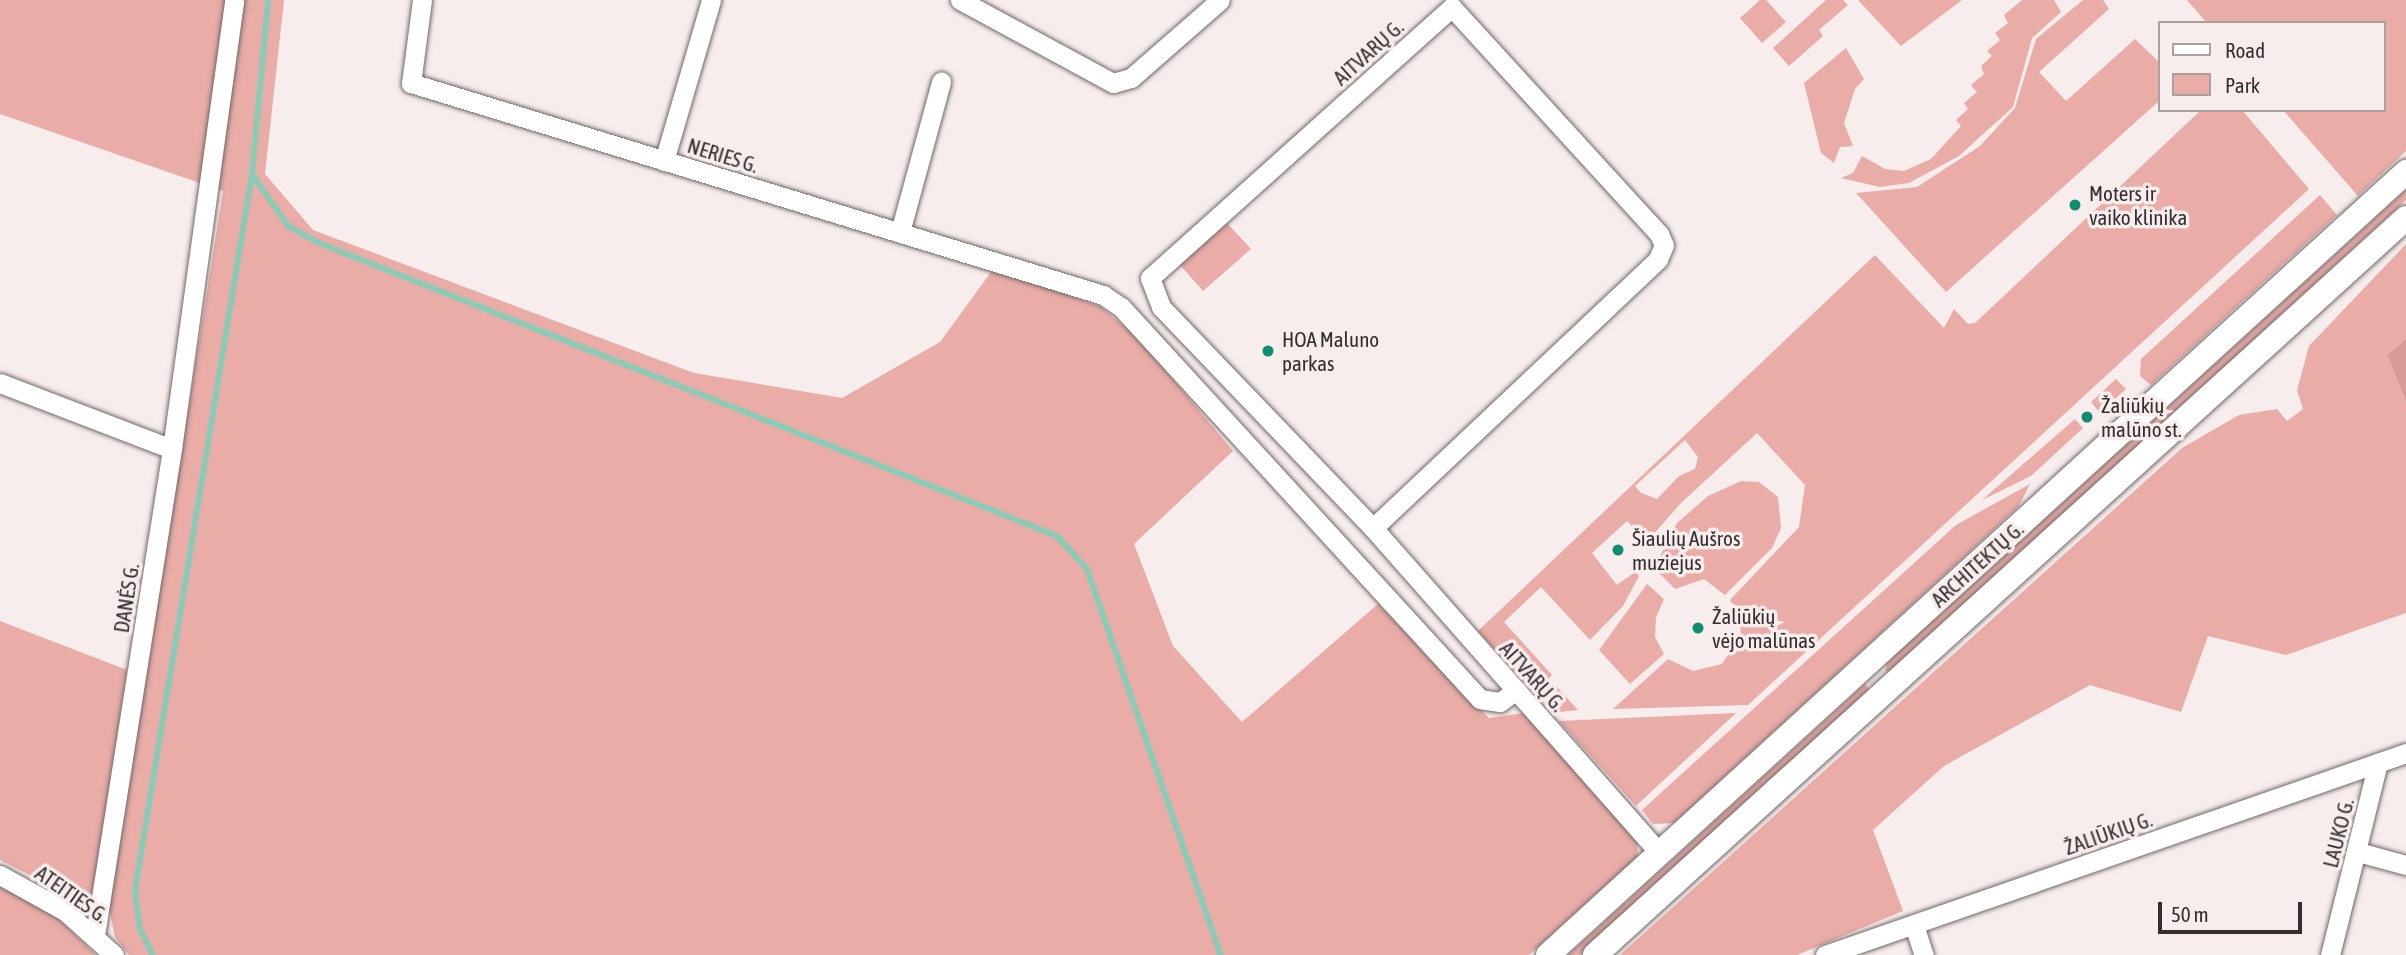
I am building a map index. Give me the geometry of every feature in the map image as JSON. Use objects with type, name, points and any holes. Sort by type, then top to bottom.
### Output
[{"type":"main road","name":"ARCHITEKTŲ G.","points":[[1548,955],[2406,172]]},
{"type":"main road","name":"ARCHITEKTŲ G.","points":[[1595,955],[2406,218]]},
{"type":"main road","points":[[1866,664],[1888,688]]},
{"type":"street","name":"DANĖS G.","points":[[95,936],[172,449],[234,0]]},
{"type":"street","name":"NERIES G.","points":[[422,0],[411,83],[1103,295],[1121,307],[1480,699],[1500,702],[1516,690]]},
{"type":"street","points":[[664,161],[711,0]]},
{"type":"street","points":[[960,0],[1113,82],[1131,78],[1220,0]]},
{"type":"street","name":"AITVARŲ G.","points":[[1373,528],[1658,259],[1664,245],[1659,234],[1452,7],[1150,278],[1161,307],[1373,528],[1660,853]]},
{"type":"street","points":[[900,232],[941,82]]},
{"type":"street","points":[[0,383],[172,449]]},
{"type":"street","name":"ŽALIŪKIŲ G.","points":[[1825,955],[2406,753]]},
{"type":"street","name":"LAUKO G.","points":[[2330,955],[2358,852],[2378,763]]},
{"type":"street","points":[[2358,852],[2406,865]]},
{"type":"street","name":"ATEITIES G.","points":[[0,875],[53,904],[95,936],[114,955]]},
{"type":"street","points":[[1914,925],[1924,955]]},
{"type":"green space","points":[[0,0],[284,0],[265,174],[313,230],[694,373],[842,398],[940,342],[994,268],[1101,307],[1139,339],[1233,451],[1134,544],[1173,646],[1242,722],[1378,604],[1489,718],[1524,713],[1637,838],[1638,856],[1529,955],[129,955],[115,937],[109,908],[223,191],[0,114]]},
{"type":"green space","points":[[1760,0],[1766,0],[1786,22],[1762,43],[1740,18]]},
{"type":"green space","points":[[1826,0],[1843,0],[1848,5],[1819,30],[1823,36],[1789,66],[1773,48]]},
{"type":"green space","points":[[1858,0],[1962,0],[1901,46]]},
{"type":"green space","points":[[2022,0],[2054,0],[2061,12],[2032,38],[2013,107],[1959,156],[1909,183],[1880,187],[1841,178],[1853,173],[1862,156],[1885,169],[1904,171],[1931,159],[1961,126],[1956,120],[1968,109],[1964,103],[1977,92],[1971,85],[1984,74],[1981,66],[1992,56],[1987,51],[2000,40],[1995,33],[2008,23],[2004,15]]},
{"type":"green space","points":[[2083,0],[2103,0],[2109,9],[2039,72],[2066,101],[2135,39],[2158,61],[2158,102],[1946,292],[1856,193],[1917,187],[1980,146],[2015,108],[2036,39]]},
{"type":"green space","points":[[2187,0],[2406,0],[2406,151],[2358,196],[2285,112],[2385,112],[2385,21],[2205,21]]},
{"type":"green space","points":[[1846,48],[1864,79],[1855,89],[1844,123],[1853,146],[1840,147],[1834,163],[1821,153],[1804,83]]},
{"type":"green space","points":[[2199,112],[2244,112],[2309,189],[1748,705],[1613,709],[1668,659],[1693,671],[1722,664],[1741,635],[1739,614],[1730,600],[1799,527],[1805,485],[1757,433],[1680,504],[1652,536],[1645,540],[1627,521],[1592,553],[1617,585],[1635,572],[1639,576],[1623,606],[1590,640],[1541,587],[1504,622],[1552,675],[1545,682],[1526,684],[1478,631],[1875,255],[1944,328],[1954,309],[1968,324],[1975,323]],"holes":[[[1685,440],[1698,457],[1695,469],[1679,476],[1657,499],[1641,493],[1635,486]]]},
{"type":"green space","points":[[2406,190],[2406,200],[1893,670],[1885,671],[1887,663]]},
{"type":"green space","points":[[2320,195],[2337,215],[2151,385],[2140,376],[2141,359]]},
{"type":"green space","points":[[1227,223],[1251,249],[1203,291],[1180,265]]},
{"type":"green space","points":[[2406,244],[2406,339],[2387,355],[2406,402],[2406,613],[2286,655],[2208,636],[2181,712],[2090,685],[1944,766],[1873,830],[1903,911],[1797,955],[1620,955],[2182,448],[2239,415],[2277,409],[2287,421],[2303,409],[2297,390],[2309,346]]},
{"type":"green space","points":[[2116,379],[2126,389],[2100,413],[2091,402]]},
{"type":"green space","points":[[2075,419],[2083,428],[2031,476],[1982,500]]},
{"type":"green space","points":[[1741,481],[1759,482],[1778,497],[1781,528],[1772,548],[1725,595],[1704,579],[1675,589],[1654,568],[1677,523],[1708,496]]},
{"type":"green space","points":[[2030,484],[2019,506],[1674,823],[1653,824],[1642,810],[1956,525]]},
{"type":"green space","points":[[1647,584],[1664,599],[1656,617],[1655,637],[1664,654],[1630,684],[1599,650]]},
{"type":"green space","points":[[0,621],[127,670],[93,894],[87,906],[72,903],[59,890],[0,860]]},
{"type":"green space","points":[[1865,684],[1870,690],[1580,955],[1568,955]]},
{"type":"green space","points":[[1557,687],[1578,710],[1551,713]]},
{"type":"green space","points":[[1736,713],[1636,806],[1559,721]]},
{"type":"green space","points":[[0,887],[45,906],[96,955],[0,955]]},
{"type":"shaded area","points":[[2406,339],[2406,402],[2387,355]]},
{"type":"waterway","points":[[153,955],[140,930],[135,890],[252,174],[268,0]]},
{"type":"waterway","points":[[252,174],[288,226],[319,243],[1057,536],[1087,569],[1221,955]]},
{"type":"place","name":"Moters ir vaiko klinika","points":[[2075,205]]},
{"type":"place","name":"HOA Maluno parkas","points":[[1268,351]]},
{"type":"place","name":"Žaliūkių malūno st.","points":[[2087,417]]},
{"type":"place","name":"Šiaulių Aušros muziejus","points":[[1618,550]]},
{"type":"place","name":"Žaliūkių vėjo malūnas","points":[[1698,628]]}]
